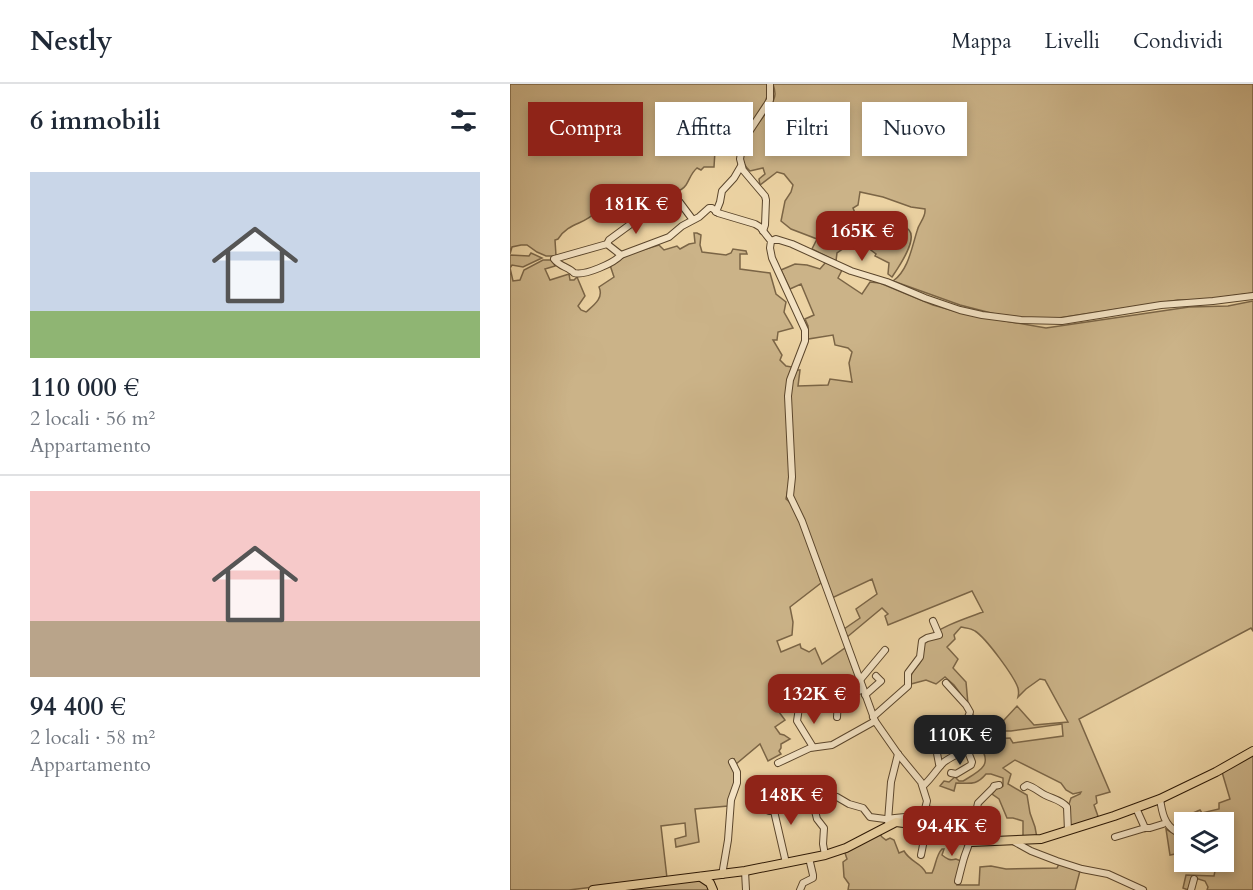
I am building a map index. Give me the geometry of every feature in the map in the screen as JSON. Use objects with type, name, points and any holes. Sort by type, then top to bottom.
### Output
[{"type":"main road","points":[[592,890],[745,871],[825,855],[846,848],[888,822],[905,820],[926,830],[970,842],[1041,839],[1160,799],[1209,776],[1253,751]]},
{"type":"main road","points":[[715,890],[717,875]]},
{"type":"main road","points":[[701,877],[715,890]]},
{"type":"street","points":[[763,231],[765,196],[741,166],[740,159],[741,146],[768,105],[771,94],[770,84]]},
{"type":"street","points":[[716,212],[722,191],[741,166]]},
{"type":"street","points":[[693,220],[673,194],[666,196],[609,240],[607,244],[554,259],[561,266],[579,275],[584,274],[621,255],[669,237],[681,226],[693,220],[699,217],[709,208],[760,227],[771,241],[770,251],[775,266],[805,330],[805,341],[790,381],[788,396],[792,477],[790,496],[802,521],[874,719],[923,786],[927,801],[925,810]]},
{"type":"street","points":[[771,241],[776,239],[792,244],[851,271],[960,310],[1022,320],[1062,321],[1161,305],[1253,296]]},
{"type":"street","points":[[607,244],[621,255]]},
{"type":"street","points":[[778,763],[813,747],[832,745],[874,719],[908,686],[908,673],[920,657],[922,641],[939,635],[933,621]]},
{"type":"street","points":[[860,680],[885,650]]},
{"type":"street","points":[[837,717],[838,701],[864,692],[881,681],[876,676]]},
{"type":"street","points":[[946,683],[970,712],[967,720],[958,729],[972,762],[956,774],[951,773]]},
{"type":"street","points":[[799,708],[797,721],[813,747]]},
{"type":"street","points":[[940,766],[934,742],[942,723]]},
{"type":"street","points":[[923,786],[931,780],[940,766],[976,743],[986,734],[988,728]]},
{"type":"street","points":[[837,797],[863,808],[870,817],[888,822],[891,782],[897,753]]},
{"type":"street","points":[[717,875],[728,840],[731,800],[737,783],[732,762]]},
{"type":"street","points":[[970,818],[976,812],[979,801],[994,786],[999,785]]},
{"type":"street","points":[[1024,787],[1027,785],[1035,788],[1066,805],[1068,831]]},
{"type":"street","points":[[1160,799],[1164,819],[1174,830]]},
{"type":"street","points":[[819,807],[815,811],[817,819],[824,828],[825,855]]},
{"type":"street","points":[[763,808],[774,811],[786,863]]},
{"type":"street","points":[[1136,808],[1145,828]]},
{"type":"street","points":[[905,820],[910,814],[919,814],[925,810],[967,814],[972,831],[958,881]]},
{"type":"street","points":[[1116,837],[1163,824]]},
{"type":"street","points":[[921,855],[926,830]]},
{"type":"street","points":[[1013,841],[1057,861],[1109,874],[1143,890]]},
{"type":"street","points":[[800,890],[803,884],[813,878],[809,858]]},
{"type":"street","points":[[745,871],[746,890]]},
{"type":"street","points":[[1191,890],[1194,879]]},
{"type":"shaded area","points":[[510,84],[768,84],[766,100],[753,124],[753,102],[655,102],[655,156],[715,156],[714,167],[704,167],[701,170],[697,168],[681,189],[663,196],[659,194],[622,222],[615,211],[605,218],[596,212],[567,229],[555,240],[556,256],[546,256],[527,245],[512,247],[510,254]]},
{"type":"shaded area","points":[[773,84],[1253,84],[1253,293],[1202,300],[1178,300],[1045,320],[995,314],[960,305],[893,281],[906,265],[925,209],[860,192],[858,205],[853,208],[862,225],[887,223],[905,227],[911,235],[909,247],[892,277],[888,274],[889,263],[875,256],[876,254],[868,248],[860,252],[850,244],[837,253],[836,261],[812,249],[817,239],[791,229],[781,221],[785,201],[793,185],[784,174],[777,172],[760,185],[759,179],[765,174],[763,168],[750,171],[743,162],[742,156],[753,156],[753,131],[765,115],[765,156],[850,156],[850,102],[773,102],[775,94]]},
{"type":"shaded area","points":[[694,233],[697,233],[701,235],[702,252],[726,255],[733,249],[746,251],[747,254],[740,254],[740,269],[770,273],[776,294],[786,302],[784,312],[793,328],[778,332],[777,340],[773,340],[782,355],[780,360],[786,366],[792,367],[789,377],[790,479],[786,499],[792,505],[802,525],[821,583],[790,607],[793,622],[792,635],[777,641],[781,652],[800,644],[801,648],[809,652],[815,648],[822,664],[845,648],[860,687],[812,711],[804,686],[791,682],[784,693],[779,712],[785,720],[775,727],[780,734],[790,739],[781,744],[779,751],[781,754],[768,761],[760,744],[736,764],[734,759],[730,761],[735,778],[728,806],[695,809],[699,842],[676,847],[675,839],[686,836],[685,823],[661,826],[667,878],[569,890],[510,890],[510,268],[513,281],[520,280],[524,270],[543,260],[553,260],[555,266],[545,269],[550,280],[569,274],[570,280],[577,277],[585,296],[578,306],[586,312],[599,298],[599,287],[614,277],[610,265],[629,254],[659,245],[664,250],[677,246],[680,249],[695,243]]},
{"type":"shaded area","points":[[531,253],[542,258],[523,267],[512,265],[510,268],[510,255],[529,256]]},
{"type":"shaded area","points":[[826,262],[842,270],[838,278],[862,294],[870,282],[880,283],[933,305],[965,314],[1046,328],[1189,307],[1228,306],[1253,301],[1253,631],[1251,628],[1079,719],[1110,792],[1096,796],[1097,803],[1094,805],[1099,819],[1070,828],[1069,804],[1071,798],[1081,792],[1073,794],[1061,783],[1015,760],[1003,768],[1011,774],[1008,784],[1027,795],[1037,838],[1023,838],[1023,821],[1007,818],[999,799],[992,794],[1003,786],[1003,778],[986,774],[976,782],[956,783],[954,791],[940,786],[944,781],[949,782],[955,777],[963,781],[983,767],[985,758],[979,745],[986,739],[1010,738],[1013,743],[1063,736],[1062,724],[991,734],[1017,706],[1034,725],[1068,722],[1045,680],[1040,679],[1018,697],[1018,688],[1006,667],[986,641],[970,629],[961,627],[954,635],[955,639],[947,647],[958,659],[953,668],[966,682],[968,704],[945,677],[936,684],[926,680],[911,684],[911,675],[922,659],[924,645],[931,635],[983,612],[972,591],[888,625],[885,616],[888,614],[882,608],[846,638],[844,629],[860,618],[856,609],[877,594],[872,579],[832,598],[793,497],[790,396],[791,383],[796,370],[800,370],[798,386],[828,385],[830,379],[852,382],[849,363],[852,352],[848,348],[835,345],[833,335],[808,339],[808,326],[805,319],[814,315],[801,284],[790,289],[781,270],[795,264],[820,269]]},
{"type":"shaded area","points":[[970,712],[988,729],[986,734],[963,751],[962,725]]},
{"type":"shaded area","points":[[1253,755],[1253,890],[1207,890],[1205,881],[1192,877],[1188,890],[1183,888],[1186,875],[1214,876],[1215,872],[1234,872],[1234,812],[1206,812],[1219,809],[1219,803],[1230,799],[1222,772]]},
{"type":"shaded area","points":[[1166,829],[1174,834],[1174,854],[1170,855]]},
{"type":"shaded area","points":[[879,833],[886,840],[890,838],[894,840],[899,853],[904,851],[926,873],[932,873],[938,854],[944,849],[942,855],[945,858],[961,861],[957,885],[979,885],[980,867],[1057,868],[1059,864],[1080,871],[1075,890],[848,890],[849,884],[844,877],[843,862],[847,859],[845,853]]},
{"type":"shaded area","points":[[697,880],[706,883],[711,890],[609,890]]}]
